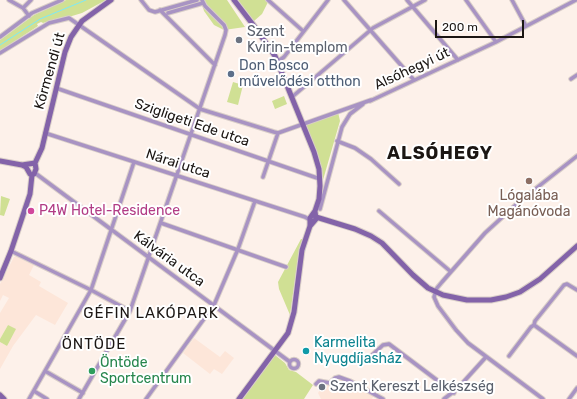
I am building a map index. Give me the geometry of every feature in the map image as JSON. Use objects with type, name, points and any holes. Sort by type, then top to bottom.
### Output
[{"type":"street","points":[[9,0],[23,8],[29,16]]},
{"type":"street","points":[[23,8],[31,0]]},
{"type":"street","points":[[0,37],[42,8],[62,0]]},
{"type":"street","name":"Körmendi út","points":[[32,173],[33,164],[40,153],[68,44],[78,25],[111,0]]},
{"type":"street","points":[[141,0],[152,11],[197,0]]},
{"type":"street","points":[[234,0],[262,37],[277,62],[303,124],[314,152],[320,179],[318,210]]},
{"type":"street","points":[[268,0],[304,31]]},
{"type":"street","points":[[277,62],[284,57],[328,0]]},
{"type":"street","points":[[344,0],[414,80]]},
{"type":"street","points":[[407,0],[458,60]]},
{"type":"street","points":[[292,97],[370,30],[425,0]]},
{"type":"street","points":[[466,0],[496,42]]},
{"type":"street","points":[[512,0],[526,26]]},
{"type":"street","name":"Alsóhegyi út","points":[[347,117],[371,100],[496,42],[576,0]]},
{"type":"street","points":[[79,399],[130,311],[226,30],[224,25],[202,2],[168,13]]},
{"type":"street","points":[[160,10],[215,65]]},
{"type":"street","points":[[0,53],[52,22],[69,18],[200,109],[268,131],[278,132],[371,100]]},
{"type":"street","points":[[571,78],[577,75]]},
{"type":"street","name":"Szigligeti Ede utca","points":[[56,88],[320,179]]},
{"type":"street","points":[[239,399],[288,333],[295,306],[302,250],[313,219],[318,210],[342,127],[347,117],[343,110]]},
{"type":"street","points":[[263,177],[278,132]]},
{"type":"street","name":"Nárai utca","points":[[45,133],[305,217],[355,228],[376,239],[386,247],[418,280],[436,291],[452,297],[491,300],[513,294],[534,283],[577,246]]},
{"type":"street","points":[[338,141],[355,148],[371,159],[399,184]]},
{"type":"street","points":[[542,399],[468,342],[451,324],[436,303],[434,297],[436,291],[450,271],[485,234],[512,208],[577,156]]},
{"type":"street","points":[[0,161],[22,165],[33,164]]},
{"type":"street","points":[[29,399],[91,290],[134,162]]},
{"type":"street","name":"Körmendi út","points":[[32,173],[36,166],[33,164]]},
{"type":"street","points":[[0,278],[11,251],[30,194],[32,173],[22,165]]},
{"type":"street","name":"Kálvária utca","points":[[32,173],[276,350],[290,362]]},
{"type":"street","points":[[146,399],[214,306],[238,249],[255,201]]},
{"type":"street","points":[[379,211],[450,271]]},
{"type":"street","points":[[161,223],[286,267]]},
{"type":"street","points":[[11,251],[130,311]]},
{"type":"street","points":[[508,356],[566,284],[577,290]]},
{"type":"street","points":[[534,325],[577,356]]},
{"type":"street","points":[[370,357],[383,345],[389,344],[454,393]]},
{"type":"street","points":[[444,399],[454,393],[486,357]]},
{"type":"street","points":[[45,371],[82,393]]},
{"type":"street","points":[[316,384],[319,380],[330,383],[335,378],[339,377],[350,381],[383,399]]},
{"type":"street","points":[[569,399],[577,388]]},
{"type":"street","points":[[34,391],[47,399]]},
{"type":"street","points":[[0,395],[4,399]]},
{"type":"shaded area","points":[[16,256],[34,265],[29,275],[41,282],[39,286],[68,303],[55,325],[36,315],[13,346],[0,369],[0,342],[7,346],[8,325],[0,339],[0,313],[9,298],[3,295],[0,301],[0,284],[14,257]]},
{"type":"shaded area","points":[[194,338],[220,357],[225,351],[234,358],[222,374],[214,369],[210,374],[183,353]]},
{"type":"shaded area","points":[[337,378],[345,380],[374,395],[372,399],[321,399],[318,393],[321,389],[322,391],[328,384],[331,386]]},
{"type":"green space","points":[[66,0],[106,0],[82,13],[43,23],[41,22],[37,24],[38,26],[0,51],[0,40],[34,15]]},
{"type":"green space","points":[[227,0],[245,27],[224,30],[214,25],[204,11],[201,1]]},
{"type":"green space","points":[[238,0],[265,0],[268,2],[262,14],[254,21]]},
{"type":"green space","points":[[233,82],[243,85],[238,105],[227,102]]},
{"type":"green space","points":[[284,96],[287,104],[275,109],[272,101]]},
{"type":"green space","points":[[338,112],[340,121],[323,180],[316,149],[304,125]]},
{"type":"green space","points":[[1,196],[10,199],[4,216],[0,215]]},
{"type":"green space","points":[[301,239],[303,239],[297,265],[290,315],[279,289],[278,282]]},
{"type":"green space","points":[[8,325],[16,329],[7,346],[0,342],[0,339]]},
{"type":"green space","points":[[275,355],[285,363],[289,370],[296,372],[313,385],[304,399],[242,399]]},
{"type":"waterway","points":[[0,45],[40,19],[86,0]]},
{"type":"waterway","points":[[304,253],[308,239]]},
{"type":"place","name":"Szent Kvirin-templom","points":[[239,40]]},
{"type":"place","name":"Don Bosco művelődési otthon","points":[[231,74]]},
{"type":"place","name":"Lógalába Magánóvoda","points":[[529,181]]},
{"type":"place","name":"P4W Hotel-Residence","points":[[31,211]]},
{"type":"place","name":"Karmelita Nyugdíjasház","points":[[306,351]]},
{"type":"place","name":"Öntöde Sportcentrum","points":[[92,371]]},
{"type":"place","name":"Szent Kereszt Lelkészség","points":[[322,387]]},
{"type":"district","name":"ALSÓHEGY","points":[[440,154]]},
{"type":"district","name":"GÉFIN LAKÓPARK","points":[[151,314]]},
{"type":"district","name":"ÖNTÖDE","points":[[94,345]]}]
